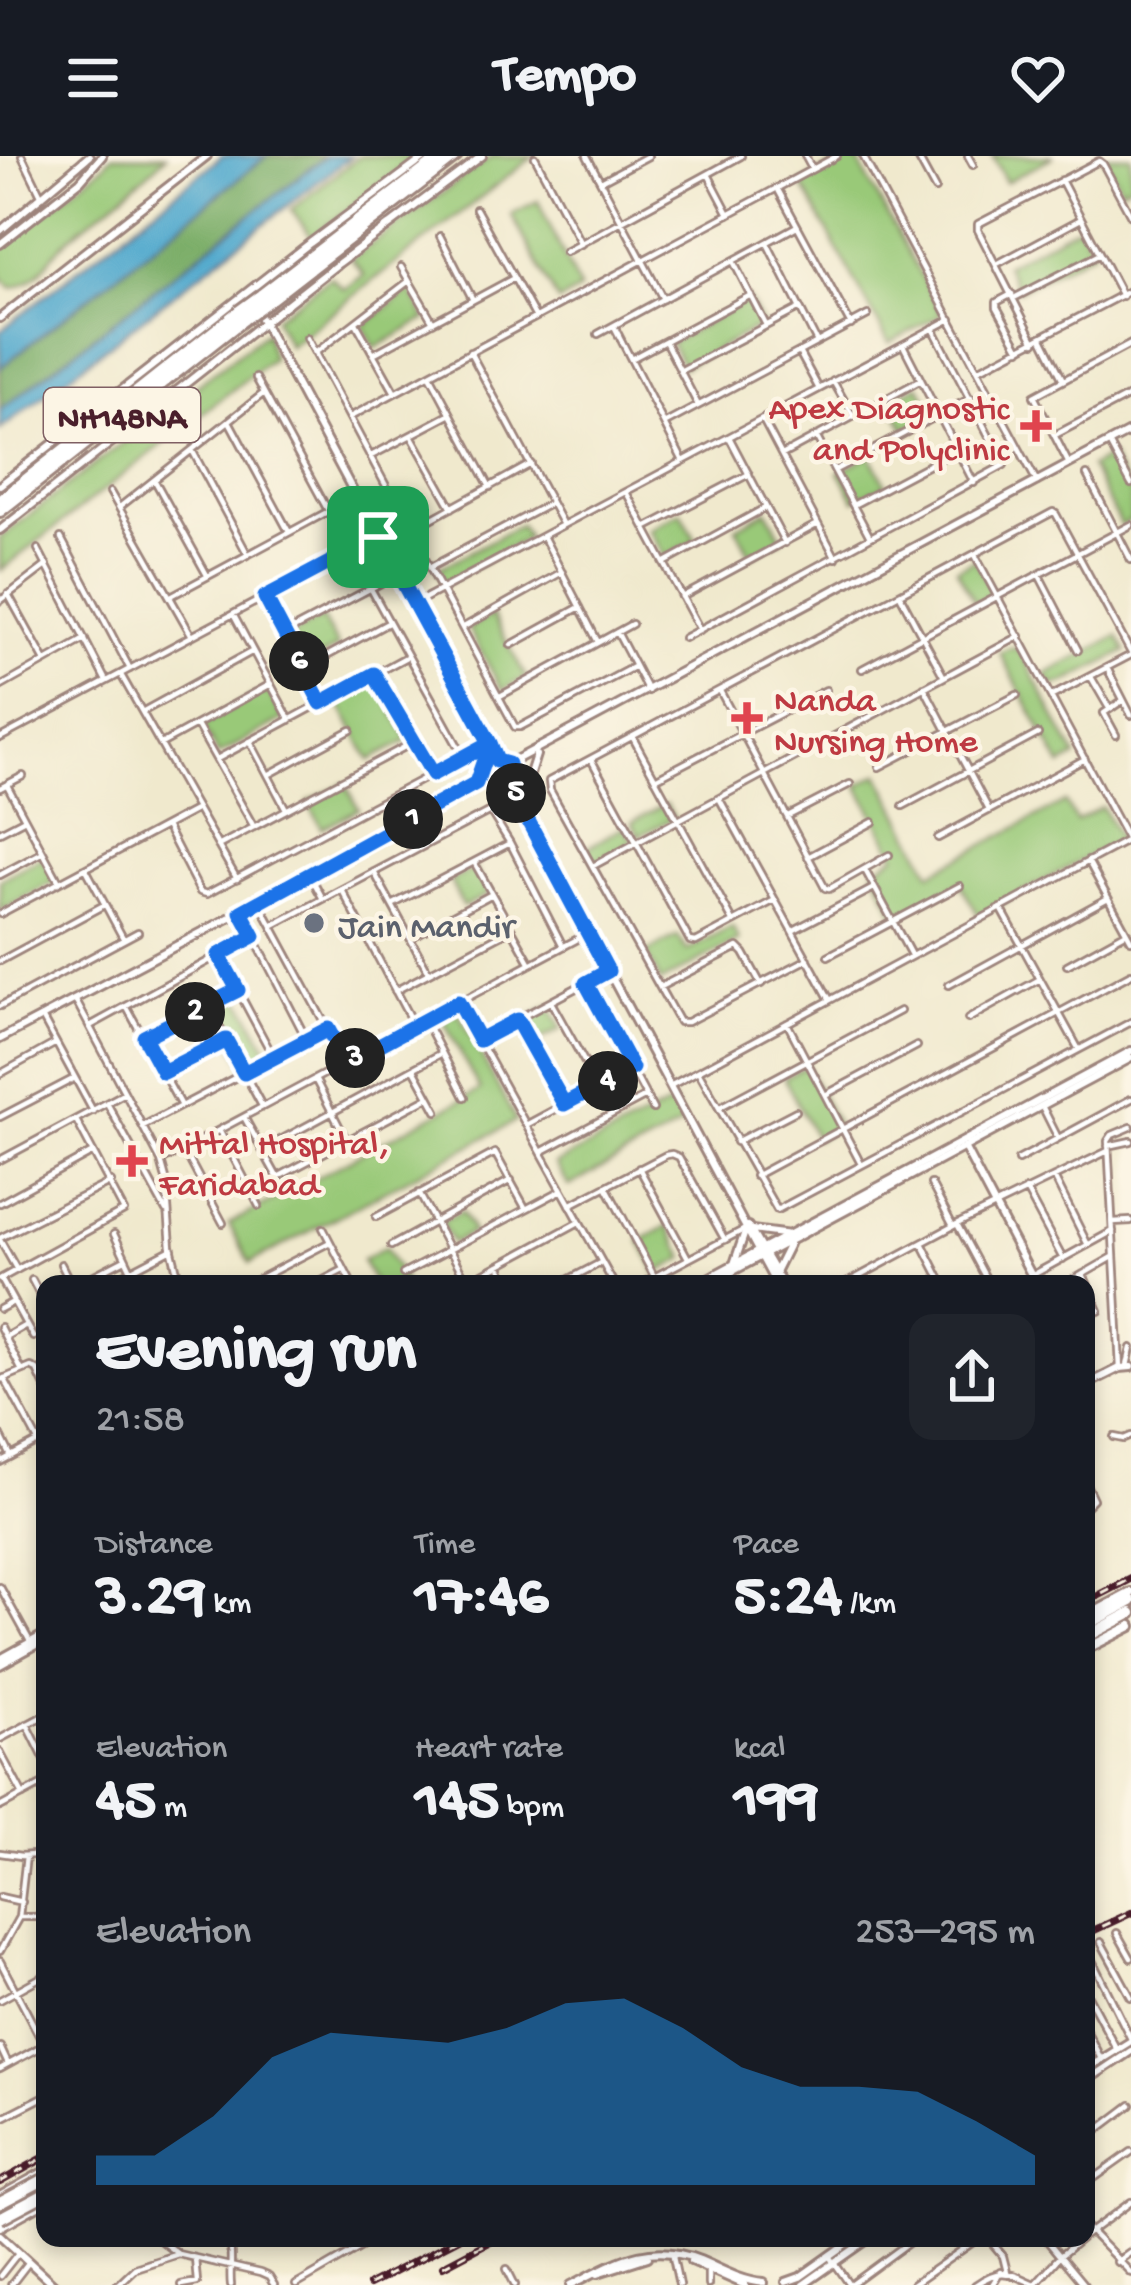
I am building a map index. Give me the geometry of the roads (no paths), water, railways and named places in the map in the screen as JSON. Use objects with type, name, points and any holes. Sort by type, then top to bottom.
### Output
[{"type":"highway","name":"NH148NA","points":[[0,500],[442,156]]},
{"type":"highway","name":"NH148NA","points":[[264,298],[456,156]]},
{"type":"highway","name":"NH148NA","points":[[0,511],[242,315]]},
{"type":"highway","points":[[1095,1617],[1131,1597]]},
{"type":"highway","points":[[1095,1631],[1131,1613]]},
{"type":"highway","points":[[0,2200],[36,2180]]},
{"type":"highway","points":[[0,2223],[36,2203]]},
{"type":"main road","points":[[1095,1644],[1131,1625]]},
{"type":"main road","points":[[0,2200],[36,2178]]},
{"type":"main road","points":[[29,2181],[29,2195],[36,2197]]},
{"type":"street","points":[[22,156],[42,196]]},
{"type":"street","points":[[0,231],[89,156]]},
{"type":"street","points":[[0,244],[80,181],[102,156]]},
{"type":"street","points":[[0,318],[207,156]]},
{"type":"street","points":[[0,485],[427,156]]},
{"type":"street","points":[[0,530],[482,156]]},
{"type":"street","points":[[587,156],[664,299]]},
{"type":"street","points":[[601,181],[648,156]]},
{"type":"street","points":[[565,252],[741,156]]},
{"type":"street","points":[[805,156],[812,170]]},
{"type":"street","points":[[350,417],[837,156]]},
{"type":"street","points":[[863,156],[1037,482]]},
{"type":"street","points":[[917,156],[935,189]]},
{"type":"street","points":[[968,156],[973,165]]},
{"type":"street","points":[[535,157],[581,244]]},
{"type":"street","points":[[1064,380],[1012,296],[978,224],[1095,162],[1102,162],[1131,216]]},
{"type":"street","points":[[708,174],[729,214]]},
{"type":"street","points":[[1060,180],[1121,296]]},
{"type":"street","points":[[777,188],[850,325]]},
{"type":"street","points":[[476,209],[536,316]]},
{"type":"street","points":[[997,265],[1081,219]]},
{"type":"street","points":[[598,334],[797,226]]},
{"type":"street","points":[[440,236],[473,300]]},
{"type":"street","points":[[767,243],[817,342]]},
{"type":"street","points":[[1019,349],[998,302],[1100,254]]},
{"type":"street","points":[[734,261],[766,325]]},
{"type":"street","points":[[401,267],[433,322]]},
{"type":"street","points":[[373,354],[514,278]]},
{"type":"street","points":[[315,352],[409,281]]},
{"type":"street","points":[[978,370],[1131,290]]},
{"type":"street","points":[[245,295],[264,322],[497,761],[509,767],[518,803]]},
{"type":"street","points":[[632,359],[751,295]]},
{"type":"street","points":[[680,371],[800,308]]},
{"type":"street","points":[[664,424],[868,315]]},
{"type":"street","points":[[415,604],[951,319]]},
{"type":"street","points":[[356,323],[395,393]]},
{"type":"street","points":[[614,326],[683,461]]},
{"type":"street","points":[[684,638],[1004,463],[934,328]]},
{"type":"street","points":[[307,338],[517,728],[635,665]]},
{"type":"street","points":[[665,341],[699,406]]},
{"type":"street","points":[[1069,464],[1034,398],[1131,344]]},
{"type":"street","points":[[902,345],[974,483]]},
{"type":"street","points":[[470,352],[563,525]]},
{"type":"street","points":[[799,352],[819,389]]},
{"type":"street","points":[[430,375],[490,487]]},
{"type":"street","points":[[256,378],[350,551]]},
{"type":"street","points":[[782,454],[921,380]]},
{"type":"street","points":[[833,381],[854,416]]},
{"type":"street","points":[[121,506],[264,393]]},
{"type":"street","points":[[1054,436],[1131,394]]},
{"type":"street","points":[[62,424],[94,398],[102,404]]},
{"type":"street","points":[[835,470],[971,398]]},
{"type":"street","points":[[371,456],[451,414]]},
{"type":"street","points":[[763,419],[836,558]]},
{"type":"street","points":[[229,422],[289,532]]},
{"type":"street","points":[[509,767],[1131,431]]},
{"type":"street","points":[[411,435],[452,508]]},
{"type":"street","points":[[816,436],[871,539]]},
{"type":"street","points":[[729,437],[785,543]]},
{"type":"street","points":[[1108,443],[1131,484]]},
{"type":"street","points":[[853,505],[957,449]]},
{"type":"street","points":[[192,450],[248,554]]},
{"type":"street","points":[[411,530],[531,464]]},
{"type":"street","points":[[645,528],[749,474]]},
{"type":"street","points":[[1087,475],[1131,560]]},
{"type":"street","points":[[154,480],[208,575]]},
{"type":"street","points":[[110,492],[193,636]]},
{"type":"street","points":[[626,492],[700,630]]},
{"type":"street","points":[[431,567],[551,503]]},
{"type":"street","points":[[664,563],[766,507]]},
{"type":"street","points":[[171,596],[329,511]]},
{"type":"street","points":[[808,959],[682,1023],[548,784],[1053,512],[1131,654],[1052,696]]},
{"type":"street","points":[[682,597],[818,524]]},
{"type":"street","points":[[862,669],[1131,525]]},
{"type":"street","points":[[543,536],[598,642]]},
{"type":"street","points":[[0,738],[378,537]]},
{"type":"street","points":[[61,538],[130,669]]},
{"type":"street","points":[[38,549],[106,681]]},
{"type":"street","points":[[670,1088],[1129,843],[974,554]]},
{"type":"street","points":[[0,601],[47,565]]},
{"type":"street","points":[[461,629],[562,572]]},
{"type":"street","points":[[284,634],[398,574]]},
{"type":"street","points":[[1039,574],[1078,650]]},
{"type":"street","points":[[371,589],[464,757]]},
{"type":"street","points":[[8,594],[45,662]]},
{"type":"street","points":[[900,595],[944,676]]},
{"type":"street","points":[[265,597],[321,703]]},
{"type":"street","points":[[511,645],[580,607]]},
{"type":"street","points":[[233,614],[290,720]]},
{"type":"street","points":[[303,669],[390,622]]},
{"type":"street","points":[[498,697],[632,624]]},
{"type":"street","points":[[617,632],[648,691]]},
{"type":"street","points":[[593,866],[1020,636]]},
{"type":"street","points":[[0,670],[3,685],[85,639]]},
{"type":"street","points":[[142,712],[253,651]]},
{"type":"street","points":[[217,759],[408,656]]},
{"type":"street","points":[[1107,668],[1130,713]]},
{"type":"street","points":[[121,674],[237,879]]},
{"type":"street","points":[[374,674],[433,774]]},
{"type":"street","points":[[1091,676],[1109,708]]},
{"type":"street","points":[[161,744],[271,684]]},
{"type":"street","points":[[924,687],[989,809]]},
{"type":"street","points":[[656,778],[826,690]]},
{"type":"street","points":[[720,692],[827,890],[889,855]]},
{"type":"street","points":[[879,767],[1017,695]]},
{"type":"street","points":[[1116,735],[1104,713],[1123,700]]},
{"type":"street","points":[[196,725],[254,826]]},
{"type":"street","points":[[268,775],[351,730]]},
{"type":"street","points":[[903,806],[1038,734]]},
{"type":"street","points":[[633,737],[734,921]]},
{"type":"street","points":[[250,741],[286,809]]},
{"type":"street","points":[[218,846],[414,742]]},
{"type":"street","points":[[166,826],[201,894],[207,894],[490,743]]},
{"type":"street","points":[[476,783],[490,743]]},
{"type":"street","points":[[518,803],[537,752]]},
{"type":"street","points":[[938,838],[1085,759]]},
{"type":"street","points":[[591,760],[690,941],[775,900]]},
{"type":"street","points":[[497,761],[493,773],[518,803],[774,1275]]},
{"type":"street","points":[[501,778],[508,775],[509,767]]},
{"type":"street","points":[[0,1039],[493,773]]},
{"type":"street","points":[[23,776],[3,787],[60,883]]},
{"type":"street","points":[[788,816],[850,784]]},
{"type":"street","points":[[718,798],[830,1000]]},
{"type":"street","points":[[0,914],[197,809]]},
{"type":"street","points":[[272,926],[488,811],[494,814],[563,946]]},
{"type":"street","points":[[0,832],[25,819]]},
{"type":"street","points":[[808,856],[873,822]]},
{"type":"street","points":[[392,905],[510,843]]},
{"type":"street","points":[[0,875],[43,852]]},
{"type":"street","points":[[1088,861],[1131,940]]},
{"type":"street","points":[[475,862],[531,964]]},
{"type":"street","points":[[86,869],[122,940]]},
{"type":"street","points":[[865,870],[911,956]]},
{"type":"street","points":[[374,872],[429,973]]},
{"type":"street","points":[[310,875],[323,899]]},
{"type":"street","points":[[828,956],[960,886]]},
{"type":"street","points":[[792,931],[874,888]]},
{"type":"street","points":[[341,890],[414,1026]]},
{"type":"street","points":[[410,938],[493,894]]},
{"type":"street","points":[[949,985],[1108,898]]},
{"type":"street","points":[[260,902],[346,1063]]},
{"type":"street","points":[[0,961],[104,905]]},
{"type":"street","points":[[1001,908],[1078,1048]]},
{"type":"street","points":[[241,912],[307,1040]]},
{"type":"street","points":[[395,991],[512,928]]},
{"type":"street","points":[[0,1006],[138,932]]},
{"type":"street","points":[[1067,965],[1127,932]]},
{"type":"street","points":[[161,1161],[587,934]]},
{"type":"street","points":[[90,1026],[254,936]]},
{"type":"street","points":[[660,988],[738,947],[760,984]]},
{"type":"street","points":[[219,955],[274,1058]]},
{"type":"street","points":[[479,1040],[608,971]]},
{"type":"street","points":[[755,1176],[1131,974]]},
{"type":"street","points":[[968,1019],[1040,979]]},
{"type":"street","points":[[586,983],[653,1109]]},
{"type":"street","points":[[144,1037],[238,990]]},
{"type":"street","points":[[76,1000],[161,1161],[178,1275]]},
{"type":"street","points":[[458,1002],[609,1275]]},
{"type":"street","points":[[550,1002],[598,1086]]},
{"type":"street","points":[[126,1006],[182,1106]]},
{"type":"street","points":[[208,1006],[262,1107]]},
{"type":"street","points":[[718,1108],[900,1011]]},
{"type":"street","points":[[42,1017],[93,1111]]},
{"type":"street","points":[[425,1020],[465,1096]]},
{"type":"street","points":[[517,1020],[564,1104]]},
{"type":"street","points":[[698,1071],[777,1210],[1131,1022]]},
{"type":"street","points":[[787,1023],[861,1164]]},
{"type":"street","points":[[143,1126],[328,1029]]},
{"type":"street","points":[[163,1072],[226,1040]]},
{"type":"street","points":[[0,1073],[56,1043]]},
{"type":"street","points":[[825,1095],[917,1046]]},
{"type":"street","points":[[262,1150],[442,1054]]},
{"type":"street","points":[[996,1127],[1131,1055]]},
{"type":"street","points":[[726,1275],[1131,1055]]},
{"type":"street","points":[[526,1125],[632,1068]]},
{"type":"street","points":[[414,1069],[437,1111]]},
{"type":"street","points":[[0,1118],[75,1078]]},
{"type":"street","points":[[315,1079],[347,1141]]},
{"type":"street","points":[[0,1160],[125,1093]]},
{"type":"street","points":[[541,1152],[646,1096]]},
{"type":"street","points":[[278,1178],[429,1097]]},
{"type":"street","points":[[1018,1160],[1131,1099]]},
{"type":"street","points":[[107,1103],[169,1216]]},
{"type":"street","points":[[1042,1106],[1058,1138]]},
{"type":"street","points":[[736,1142],[796,1111]]},
{"type":"street","points":[[244,1117],[285,1191]]},
{"type":"street","points":[[33,1337],[0,1279],[123,1213],[124,1208],[76,1120]]},
{"type":"street","points":[[1126,1367],[1108,1148],[1112,1135],[1131,1127]]},
{"type":"street","points":[[219,1131],[259,1206]]},
{"type":"street","points":[[862,1275],[1108,1148],[1131,1143]]},
{"type":"street","points":[[963,1145],[1031,1275]]},
{"type":"street","points":[[184,1150],[223,1223]]},
{"type":"street","points":[[0,1203],[93,1152]]},
{"type":"street","points":[[376,1217],[495,1154],[526,1209]]},
{"type":"street","points":[[570,1205],[666,1154],[679,1157],[725,1240]]},
{"type":"street","points":[[639,1168],[688,1258]]},
{"type":"street","points":[[1054,1177],[1088,1245]]},
{"type":"street","points":[[391,1246],[512,1180]]},
{"type":"street","points":[[17,1270],[0,1239],[111,1182]]},
{"type":"street","points":[[931,1184],[983,1275]]},
{"type":"street","points":[[606,1186],[654,1275]]},
{"type":"street","points":[[403,1274],[562,1190]]},
{"type":"street","points":[[1026,1190],[1064,1259]]},
{"type":"street","points":[[419,1193],[462,1275]]},
{"type":"street","points":[[1041,1275],[1113,1227],[1131,1221]]},
{"type":"street","points":[[481,1275],[579,1222]]},
{"type":"street","points":[[734,1264],[748,1227]]},
{"type":"street","points":[[658,1275],[748,1227],[791,1238]]},
{"type":"street","points":[[323,1228],[347,1275]]},
{"type":"street","points":[[114,1234],[131,1270]]},
{"type":"street","points":[[775,1270],[791,1238]]},
{"type":"street","points":[[266,1275],[330,1242]]},
{"type":"street","points":[[922,1243],[938,1275]]},
{"type":"street","points":[[122,1275],[172,1249]]},
{"type":"street","points":[[714,1275],[762,1254]]},
{"type":"street","points":[[762,1254],[776,1275]]},
{"type":"street","points":[[1083,1274],[1114,1257]]},
{"type":"street","points":[[88,1275],[125,1259]]},
{"type":"street","points":[[577,1275],[602,1262]]},
{"type":"street","points":[[62,1264],[68,1275]]},
{"type":"street","points":[[499,1265],[504,1275]]},
{"type":"street","points":[[333,1275],[344,1269]]},
{"type":"street","points":[[32,1280],[36,1284]]},
{"type":"street","points":[[0,1309],[13,1302]]},
{"type":"street","points":[[1095,1302],[1099,1311]]},
{"type":"street","points":[[4,1342],[26,1325]]},
{"type":"street","points":[[0,1328],[21,1370]]},
{"type":"street","points":[[1126,1367],[1131,1348]]},
{"type":"street","points":[[1095,1379],[1126,1367]]},
{"type":"street","points":[[36,1371],[21,1370],[2,1379],[36,1431]]},
{"type":"street","points":[[0,1434],[12,1456]]},
{"type":"street","points":[[1114,1437],[1131,1436]]},
{"type":"street","points":[[0,1462],[36,1442]]},
{"type":"street","points":[[0,1587],[32,1645]]},
{"type":"street","points":[[0,1662],[36,1643]]},
{"type":"street","points":[[0,1739],[36,1720]]},
{"type":"street","points":[[27,1724],[36,1742]]},
{"type":"street","points":[[0,1752],[23,1795]]},
{"type":"street","points":[[0,1807],[36,1788]]},
{"type":"street","points":[[0,1853],[36,1855]]},
{"type":"street","points":[[0,1951],[19,1917],[26,1856]]},
{"type":"street","points":[[0,1898],[22,1902]]},
{"type":"street","points":[[19,1917],[36,1917]]},
{"type":"street","points":[[1118,1933],[1131,1958]]},
{"type":"street","points":[[1101,1942],[1131,1997]]},
{"type":"street","points":[[0,1961],[36,2030]]},
{"type":"street","points":[[1095,1966],[1131,2040],[1095,2063]]},
{"type":"street","points":[[0,2000],[36,1980]]},
{"type":"street","points":[[1095,2008],[1116,2048]]},
{"type":"street","points":[[0,2047],[8,2064]]},
{"type":"street","points":[[1095,2047],[1101,2059]]},
{"type":"street","points":[[0,2069],[36,2050]]},
{"type":"street","points":[[1095,2074],[1131,2051]]},
{"type":"street","points":[[0,2119],[36,2101]]},
{"type":"street","points":[[1095,2133],[1130,2108]]},
{"type":"street","points":[[1095,2178],[1131,2152]]},
{"type":"street","points":[[1095,2227],[1131,2202]]},
{"type":"street","points":[[0,2223],[17,2252]]},
{"type":"street","points":[[0,2235],[55,2284]]},
{"type":"street","points":[[1095,2241],[1131,2273]]},
{"type":"street","points":[[169,2247],[178,2254],[266,2275],[274,2285]]},
{"type":"street","points":[[231,2285],[232,2247]]},
{"type":"street","points":[[296,2285],[361,2247]]},
{"type":"street","points":[[803,2285],[846,2247]]},
{"type":"street","points":[[585,2280],[623,2258],[663,2252],[696,2259],[747,2280],[775,2283],[800,2277],[855,2247]]},
{"type":"street","points":[[833,2260],[850,2285],[903,2247]]},
{"type":"street","points":[[912,2285],[966,2247]]},
{"type":"street","points":[[992,2285],[1003,2272],[1003,2256],[996,2247]]},
{"type":"street","points":[[1052,2247],[1084,2285]]},
{"type":"street","points":[[975,2285],[1003,2272],[1034,2284],[1070,2247]]},
{"type":"street","points":[[0,2276],[17,2252]]},
{"type":"street","points":[[1117,2262],[1131,2252]]},
{"type":"street","points":[[117,2285],[135,2268],[178,2254]]},
{"type":"street","points":[[571,2285],[646,2257],[673,2257],[745,2285]]},
{"type":"street","points":[[673,2257],[679,2285]]},
{"type":"street","points":[[182,2285],[197,2282],[194,2258]]},
{"type":"street","points":[[11,2285],[28,2263]]},
{"type":"street","points":[[708,2268],[708,2285]]},
{"type":"street","points":[[507,2269],[515,2285]]},
{"type":"water","points":[[222,156],[267,156],[0,368],[0,331]]},
{"type":"water","points":[[326,156],[351,156],[0,430],[0,410]]},
{"type":"railway","points":[[1095,1597],[1131,1579]]},
{"type":"railway","points":[[1095,1930],[1131,1913]]},
{"type":"railway","points":[[0,2182],[36,2162]]},
{"type":"railway","points":[[369,2285],[442,2247]]},
{"type":"railway","points":[[443,2266],[479,2247]]},
{"type":"place","name":"Apex Diagnostic and Polyclinic","points":[[1036,426]]},
{"type":"place","name":"Nanda Nursing Home","points":[[747,718]]},
{"type":"place","name":"Jain Mandir","points":[[314,923]]},
{"type":"place","name":"Mittal Hospital, Faridabad","points":[[132,1161]]}]
